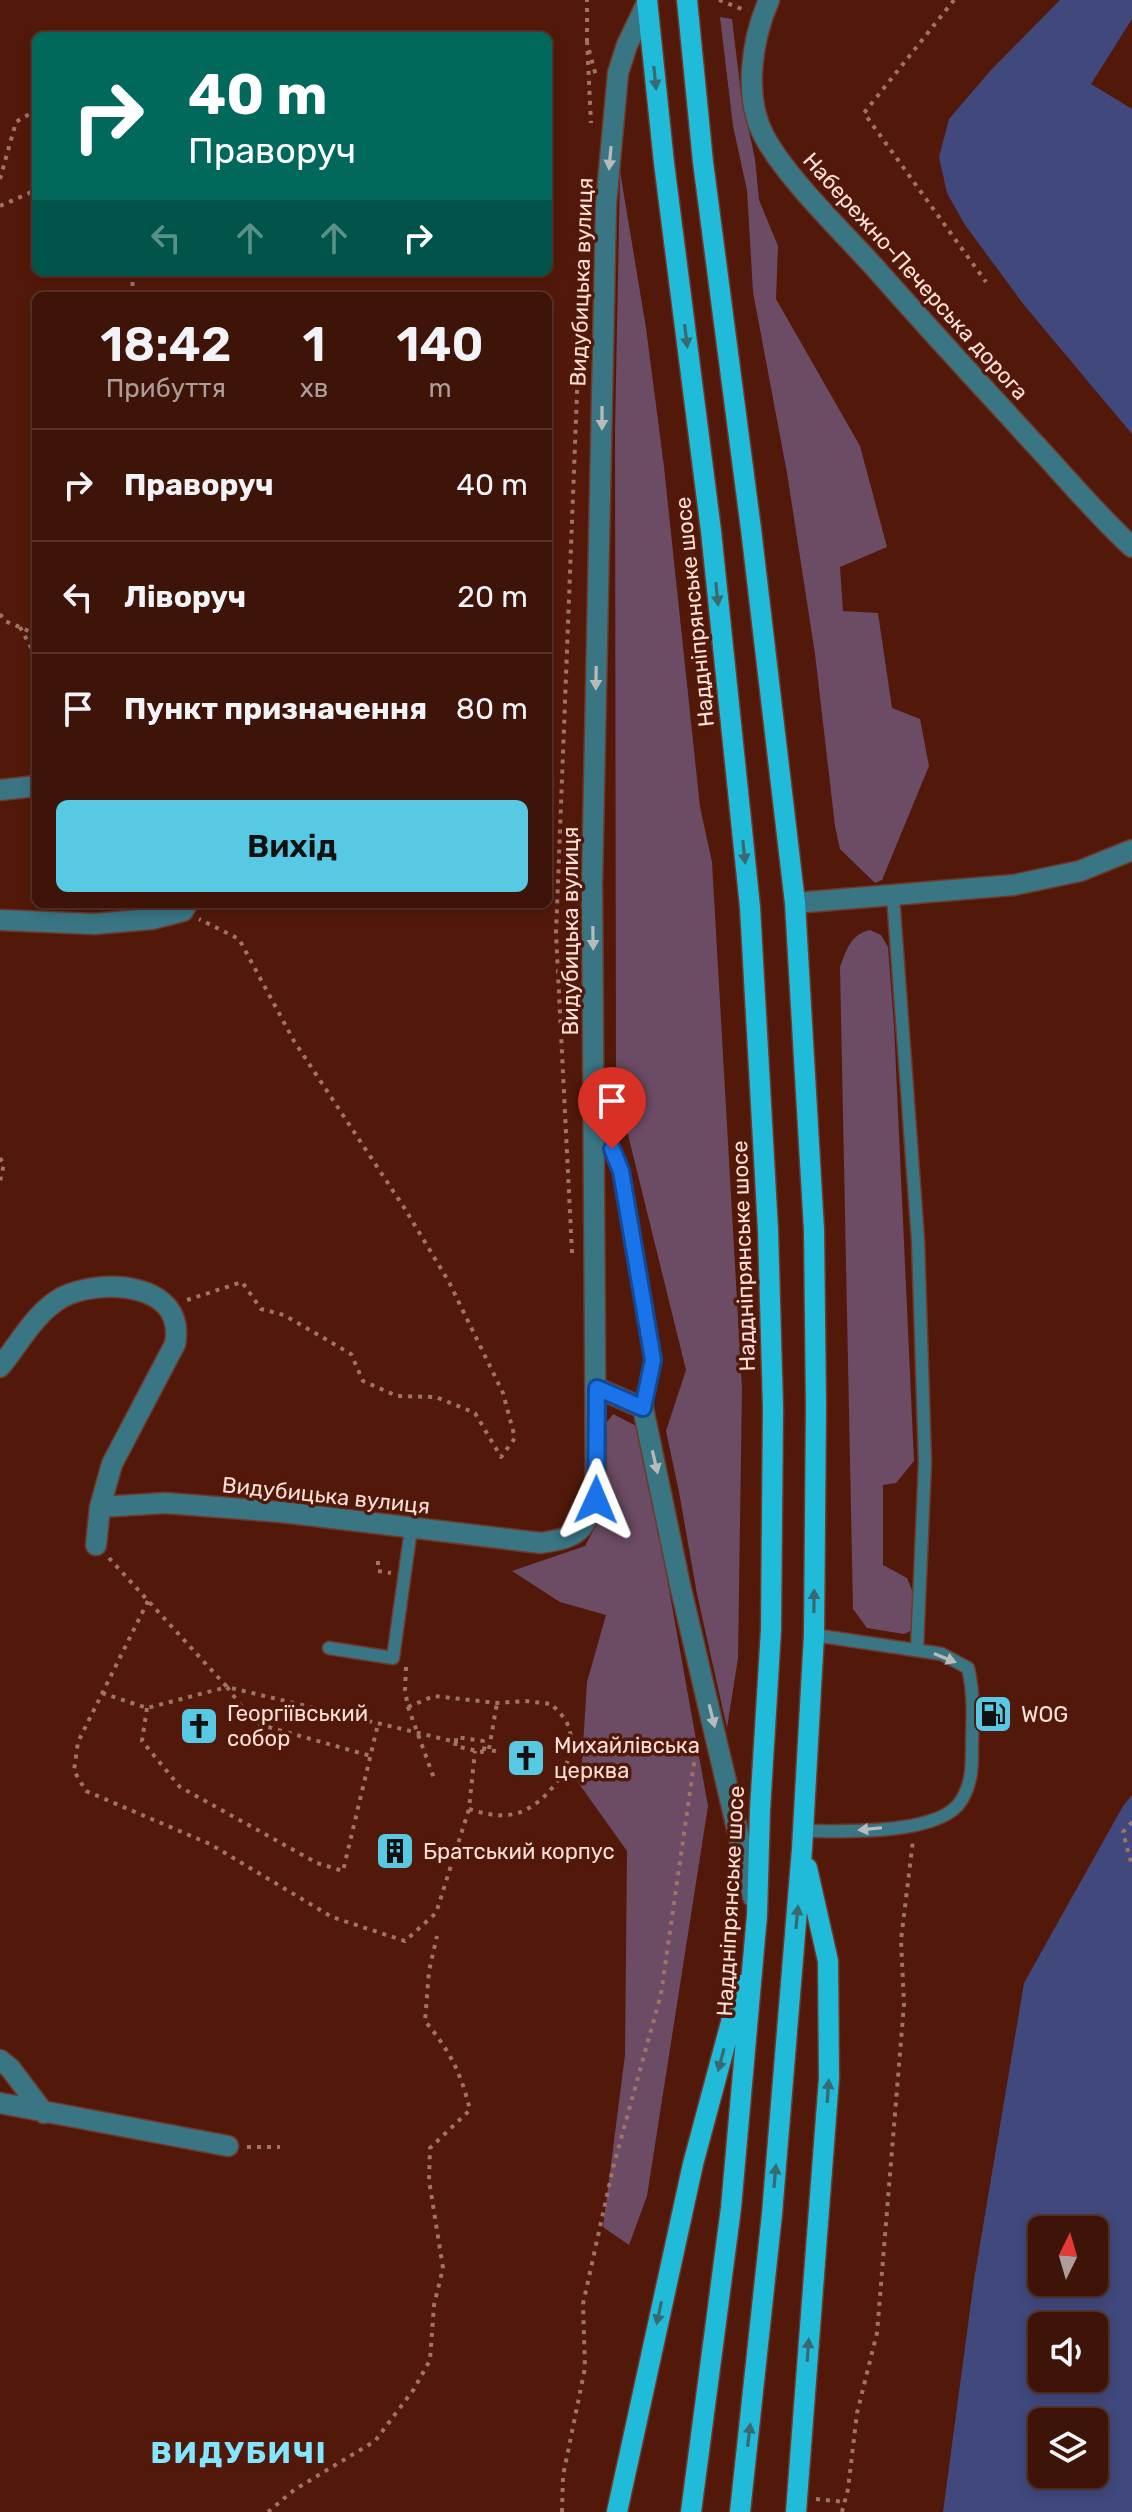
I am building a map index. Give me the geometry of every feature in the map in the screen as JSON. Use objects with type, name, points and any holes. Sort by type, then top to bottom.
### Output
[{"type":"main road","points":[[687,0],[703,162],[751,529],[795,903],[814,1230],[814,1635],[802,1840],[772,2214],[740,2512]]},
{"type":"main road","name":"Наддніпрянське шосе","points":[[647,1],[664,163],[711,531],[751,938],[768,1230],[773,1408],[771,1630],[756,1923],[731,2208],[691,2512]]},
{"type":"main road","points":[[802,1840],[828,1961],[829,2078],[803,2505]]},
{"type":"main road","points":[[617,2512],[693,2164],[756,1923]]},
{"type":"street","name":"Видубицька вулиця","points":[[100,1507],[165,1503],[281,1512],[541,1543],[569,1538],[584,1526],[596,1500],[592,883],[606,204],[618,73],[647,1]]},
{"type":"street","name":"Набережно-Печерська дорога","points":[[765,8],[755,48],[752,82],[755,109],[763,135],[792,175],[919,318],[1132,547]]},
{"type":"street","points":[[0,790],[32,786]]},
{"type":"street","points":[[795,903],[1014,885],[1080,871],[1132,850]]},
{"type":"street","points":[[0,920],[94,924],[152,919],[182,908]]},
{"type":"street","points":[[0,1367],[43,1311],[61,1298],[86,1288],[143,1291],[161,1298],[175,1315],[178,1327],[175,1344],[112,1464],[100,1507],[96,1545]]},
{"type":"street","points":[[597,1388],[643,1408],[756,1923]]},
{"type":"street","points":[[0,2060],[10,2068],[44,2113]]},
{"type":"street","points":[[0,2103],[228,2146]]},
{"type":"lane","points":[[893,896],[919,1256],[925,1462],[917,1649]]},
{"type":"lane","points":[[594,1105],[621,1171],[653,1360],[643,1408]]},
{"type":"lane","points":[[329,1648],[393,1658],[411,1529]]},
{"type":"lane","points":[[802,1840],[942,1817],[960,1804],[971,1782],[974,1692],[968,1668],[942,1654],[814,1635]]},
{"type":"path","points":[[719,0],[765,8]]},
{"type":"path","points":[[954,0],[864,113],[986,282]]},
{"type":"path","points":[[587,41],[592,131]]},
{"type":"path","points":[[0,179],[16,122],[32,112]]},
{"type":"path","points":[[572,1267],[556,933],[586,175]]},
{"type":"path","points":[[0,206],[32,192]]},
{"type":"path","points":[[0,614],[5,621],[32,632]]},
{"type":"path","points":[[0,626],[5,621]]},
{"type":"path","points":[[20,627],[32,650]]},
{"type":"path","points":[[169,1306],[242,1282],[261,1309],[284,1315],[351,1354],[363,1381],[397,1396],[436,1397],[475,1413],[501,1457],[515,1438],[503,1393],[449,1282],[405,1209],[294,1041],[239,939],[187,908]]},
{"type":"path","points":[[0,1158],[4,1164],[0,1181]]},
{"type":"path","points":[[96,1545],[227,1687],[254,1723],[371,1756]]},
{"type":"path","points":[[148,1601],[78,1742],[74,1771],[86,1791],[210,1844],[332,1917],[405,1941],[436,1913],[469,1809],[475,1751]]},
{"type":"path","points":[[405,1661],[408,1707],[435,1781]]},
{"type":"path","points":[[102,1693],[147,1708],[227,1687],[456,1742]]},
{"type":"path","points":[[408,1707],[434,1696],[497,1703],[525,1701],[552,1704],[568,1724],[572,1750],[565,1769],[540,1800],[521,1812],[505,1816],[469,1809]]},
{"type":"path","points":[[489,1749],[497,1703]]},
{"type":"path","points":[[147,1708],[142,1741],[180,1787],[317,1863],[343,1871],[378,1724]]},
{"type":"path","points":[[456,1737],[483,1741],[482,1752],[455,1746],[456,1742],[456,1737]]},
{"type":"path","points":[[562,2512],[563,2476],[585,2368],[583,2304],[613,2168],[661,1994],[698,1742]]},
{"type":"path","points":[[482,1748],[499,1752]]},
{"type":"path","points":[[1132,1822],[1123,1832],[1132,1866]]},
{"type":"path","points":[[842,2512],[857,2413],[877,2333],[904,2004],[901,1940],[914,1824]]},
{"type":"path","points":[[268,2512],[294,2490],[375,2441],[414,2389],[430,2360],[434,2305],[443,2268],[429,2180],[430,2148],[470,2110],[462,2075],[425,2021],[429,1971],[437,1936]]},
{"type":"path","points":[[228,2146],[280,2147]]},
{"type":"path","points":[[803,2505],[845,2502]]},
{"type":"shaded area","points":[[720,17],[732,19],[759,200],[778,246],[776,299],[860,446],[887,547],[840,567],[843,611],[878,613],[892,708],[920,719],[929,766],[882,880],[875,883],[840,849],[835,826],[815,654],[787,473],[753,292],[747,190],[733,126]]},
{"type":"shaded area","points":[[620,171],[646,328],[700,807],[712,862],[742,1388],[738,1658],[727,1728],[697,1594],[666,1431],[686,1370],[616,1086],[615,431]]},
{"type":"shaded area","points":[[870,930],[881,935],[888,947],[894,1025],[914,1461],[896,1483],[883,1485],[883,1565],[907,1578],[912,1590],[912,1630],[904,1634],[867,1628],[853,1609],[840,967],[854,939]]},
{"type":"shaded area","points":[[613,1414],[640,1428],[708,1806],[647,2196],[629,2245],[603,2227],[625,2055],[627,1851],[577,1781],[582,1761],[587,1682],[606,1615],[560,1602],[512,1571],[585,1546],[605,1509],[604,1426]]},
{"type":"water","points":[[1060,0],[1132,0],[1132,19],[1091,84],[1132,109],[1132,434],[1024,305],[965,225],[947,193],[939,157],[949,119],[991,70]]},
{"type":"water","points":[[1132,1795],[1132,2512],[943,2512],[974,2280],[1024,1983]]},
{"type":"place","name":"WOG","points":[[993,1714]]},
{"type":"place","name":"Георгіївський собор","points":[[199,1726]]},
{"type":"place","name":"Михайлівська церква","points":[[526,1758]]},
{"type":"place","name":"Братський корпус","points":[[395,1851]]},
{"type":"district","name":"ВИДУБИЧІ","points":[[239,2453]]},
{"type":"route","points":[[596,1500],[597,1388],[643,1408],[653,1360],[621,1171],[612,1149]]}]
